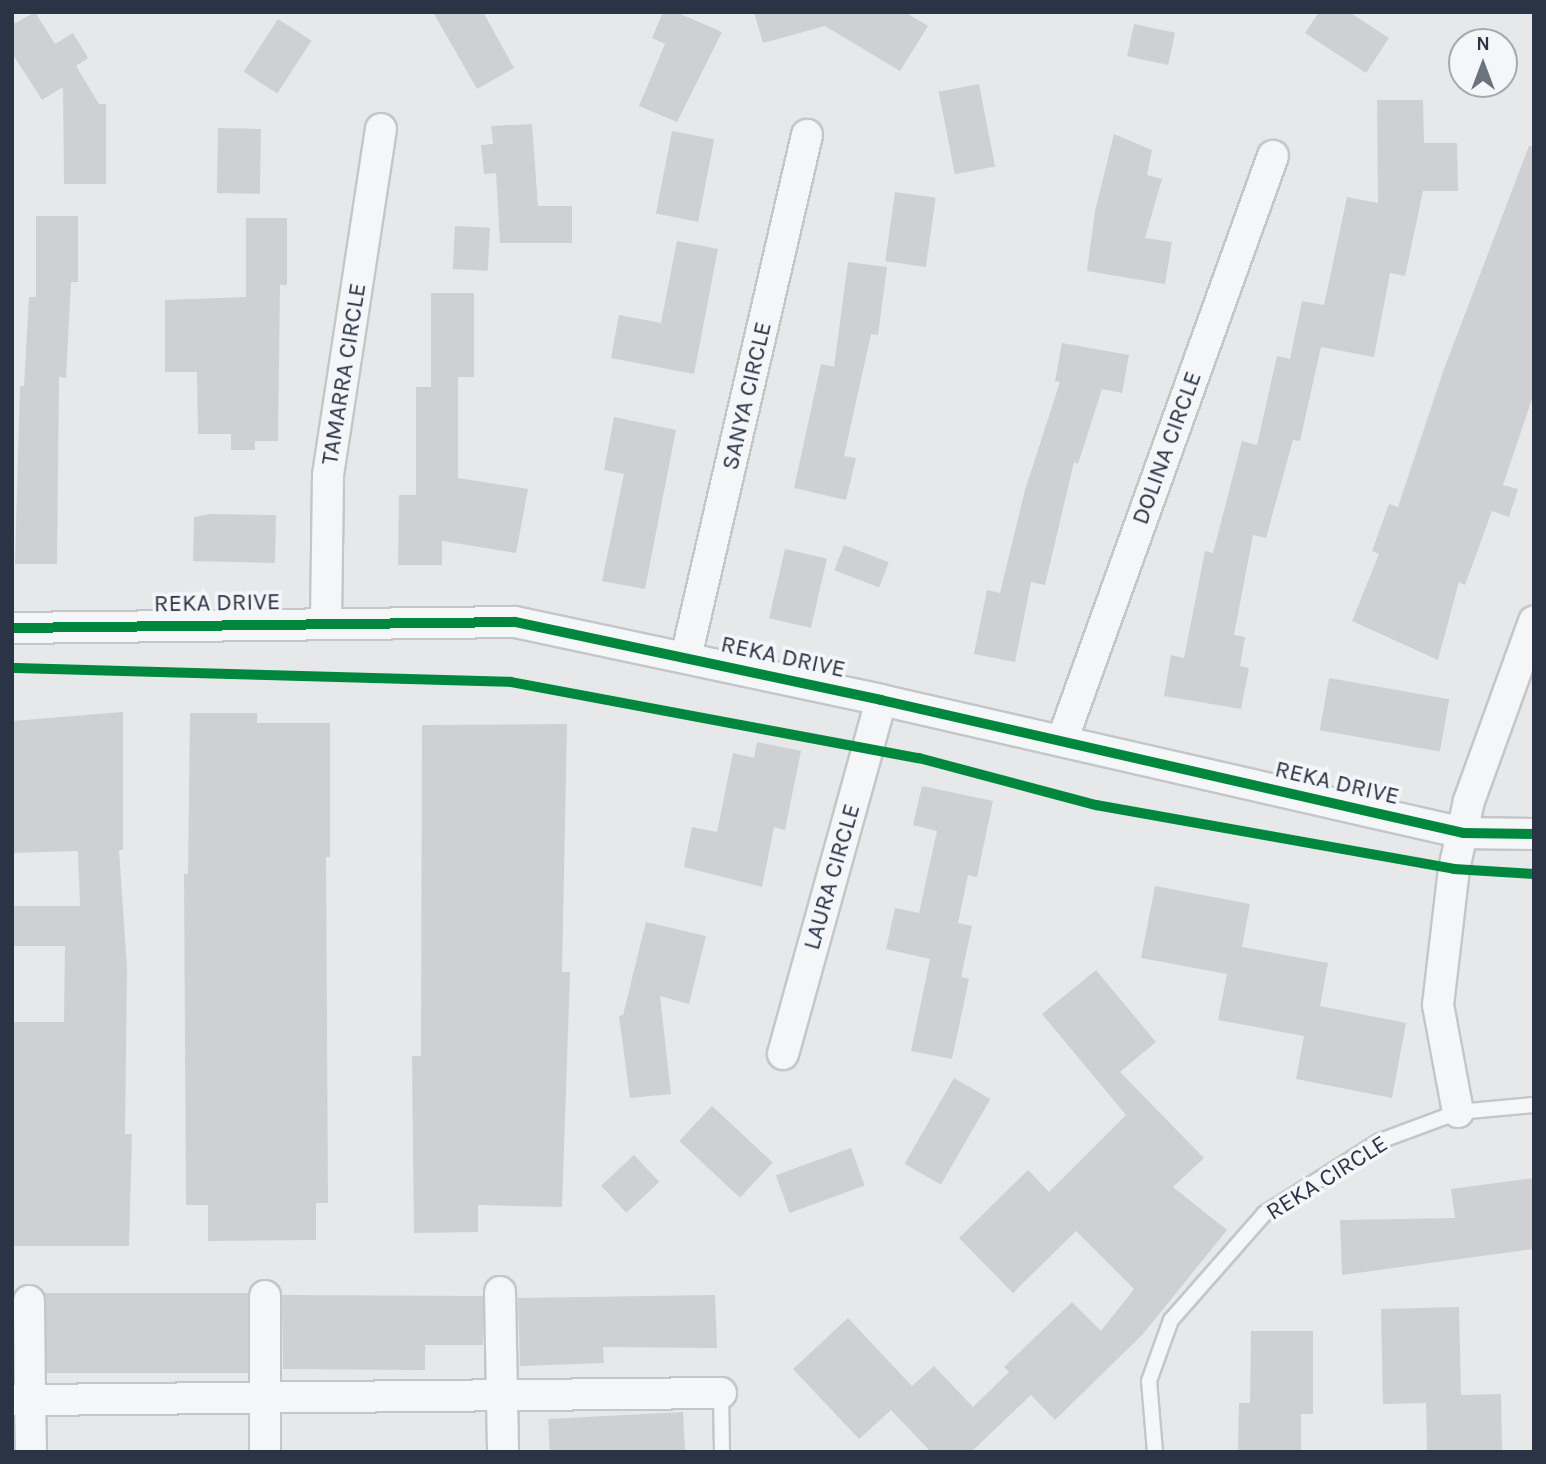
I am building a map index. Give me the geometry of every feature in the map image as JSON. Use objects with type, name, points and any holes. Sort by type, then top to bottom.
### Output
[{"type":"street","name":"TAMARRA CIRCLE","points":[[326,621],[328,475],[381,129]]},
{"type":"street","name":"SANYA CIRCLE","points":[[686,657],[807,135]]},
{"type":"street","name":"DOLINA CIRCLE","points":[[1062,741],[1273,156]]},
{"type":"street","name":"REKA DRIVE","points":[[12,628],[326,621],[515,622],[881,700],[1463,833],[1534,834]]},
{"type":"street","points":[[1458,1112],[1438,1005],[1463,833],[1469,801],[1534,621]]},
{"type":"street","name":"LAURA CIRCLE","points":[[783,1054],[881,700]]},
{"type":"street","points":[[500,1292],[503,1452]]},
{"type":"street","points":[[265,1296],[265,1452]]},
{"type":"street","points":[[29,1301],[21,1400],[31,1452]]},
{"type":"street","points":[[21,1400],[721,1392]]},
{"type":"lane","name":"REKA CIRCLE","points":[[1155,1452],[1149,1381],[1171,1320],[1264,1214],[1380,1141],[1458,1112],[1534,1105]]},
{"type":"lane","points":[[721,1392],[722,1452]]},
{"type":"building","points":[[35,12],[55,44],[73,33],[88,58],[76,66],[99,104],[106,104],[106,184],[64,184],[63,87],[42,100],[12,53],[12,25]]},
{"type":"building","points":[[433,12],[483,12],[514,68],[477,89]]},
{"type":"building","points":[[663,12],[676,12],[722,32],[677,122],[639,106],[665,44],[652,38]]},
{"type":"building","points":[[754,12],[905,12],[928,26],[900,71],[825,26],[763,43]]},
{"type":"building","points":[[1319,12],[1349,12],[1389,38],[1366,73],[1305,33]]},
{"type":"building","points":[[278,19],[312,41],[277,94],[244,72]]},
{"type":"building","points":[[1134,24],[1175,33],[1168,65],[1127,56]]},
{"type":"building","points":[[979,84],[995,166],[955,174],[939,92]]},
{"type":"building","points":[[1377,100],[1423,100],[1424,143],[1457,143],[1458,191],[1423,191],[1405,276],[1390,273],[1374,357],[1321,347],[1300,441],[1293,440],[1266,538],[1253,535],[1234,635],[1245,637],[1240,666],[1249,668],[1241,709],[1164,696],[1171,655],[1184,658],[1205,551],[1213,553],[1242,441],[1257,445],[1277,356],[1290,359],[1302,301],[1324,305],[1347,197],[1378,203]]},
{"type":"building","points":[[532,124],[538,206],[572,206],[572,243],[500,243],[496,173],[484,174],[481,145],[493,144],[491,126]]},
{"type":"building","points":[[218,128],[261,129],[260,194],[217,193]]},
{"type":"building","points":[[672,131],[714,139],[698,222],[656,213]]},
{"type":"building","points":[[1114,134],[1152,150],[1147,175],[1162,179],[1145,238],[1172,242],[1165,284],[1087,271],[1095,211]]},
{"type":"building","points":[[1529,146],[1534,146],[1534,393],[1503,485],[1518,489],[1509,517],[1492,511],[1465,585],[1459,582],[1438,660],[1352,621],[1379,554],[1372,551],[1389,504],[1398,507],[1444,369]]},
{"type":"building","points":[[895,192],[936,198],[926,267],[885,261]]},
{"type":"building","points":[[36,216],[78,216],[78,282],[71,282],[66,378],[59,377],[57,564],[15,564],[20,386],[24,386],[29,297],[36,297]]},
{"type":"building","points":[[246,218],[287,218],[287,285],[280,285],[278,441],[255,441],[255,450],[231,450],[231,434],[198,434],[197,372],[165,372],[165,300],[246,297]]},
{"type":"building","points":[[455,226],[490,228],[488,271],[453,269]]},
{"type":"building","points":[[677,241],[718,249],[694,374],[611,358],[619,315],[661,323]]},
{"type":"building","points":[[848,262],[887,267],[878,335],[871,334],[844,456],[856,458],[846,500],[794,488],[821,364],[834,367]]},
{"type":"building","points":[[431,293],[474,293],[474,377],[458,377],[458,478],[528,489],[516,553],[442,541],[442,565],[398,565],[399,495],[416,495],[416,387],[431,387]]},
{"type":"building","points":[[1062,343],[1129,355],[1122,393],[1102,389],[1078,464],[1074,462],[1045,585],[1031,582],[1015,662],[974,654],[987,590],[1000,593],[1025,490],[1060,382],[1055,381]]},
{"type":"building","points":[[614,417],[676,430],[645,589],[602,581],[624,474],[604,470]]},
{"type":"building","points":[[210,514],[276,515],[275,563],[193,561],[194,517]]},
{"type":"building","points":[[844,545],[889,562],[879,587],[834,570]]},
{"type":"building","points":[[785,549],[827,559],[811,628],[769,618]]},
{"type":"building","points":[[1329,678],[1449,699],[1440,751],[1320,730]]},
{"type":"building","points":[[123,712],[123,850],[119,850],[127,968],[125,1134],[132,1134],[129,1246],[12,1246],[12,1022],[64,1022],[65,946],[12,946],[12,906],[80,906],[78,851],[12,853],[12,721]]},
{"type":"building","points":[[190,713],[257,713],[257,723],[330,723],[330,857],[326,857],[328,1203],[316,1203],[316,1240],[208,1241],[208,1205],[186,1205],[184,874],[188,874]]},
{"type":"building","points":[[567,724],[562,972],[570,972],[562,1207],[478,1205],[478,1232],[414,1233],[412,1056],[421,1056],[422,725]]},
{"type":"building","points":[[757,742],[801,751],[785,830],[774,827],[762,887],[684,867],[692,827],[717,832],[733,753],[754,758]]},
{"type":"building","points":[[922,786],[993,801],[977,877],[968,875],[958,923],[972,926],[961,977],[969,979],[952,1059],[911,1051],[930,959],[886,949],[895,908],[919,913],[937,831],[913,825]]},
{"type":"building","points":[[1155,886],[1250,904],[1242,947],[1328,963],[1320,1006],[1406,1023],[1392,1098],[1296,1079],[1304,1036],[1218,1020],[1227,974],[1141,958]]},
{"type":"building","points":[[646,922],[706,936],[689,1004],[660,996],[671,1094],[630,1098],[619,1016],[623,1015]]},
{"type":"building","points":[[1096,970],[1156,1042],[1120,1072],[1204,1158],[1173,1187],[1227,1230],[1143,1334],[1055,1420],[1031,1395],[971,1452],[931,1452],[891,1410],[859,1439],[793,1369],[848,1318],[912,1386],[934,1366],[973,1407],[1009,1372],[1004,1367],[1072,1302],[1101,1331],[1134,1289],[1076,1231],[1013,1293],[959,1238],[1028,1170],[1049,1192],[1126,1115],[1042,1014]]},
{"type":"building","points":[[954,1078],[990,1099],[941,1185],[904,1164]]},
{"type":"building","points":[[712,1106],[773,1163],[740,1198],[679,1141]]},
{"type":"building","points":[[851,1148],[865,1186],[790,1213],[776,1175]]},
{"type":"building","points":[[634,1155],[659,1182],[626,1213],[601,1186]]},
{"type":"building","points":[[1534,1178],[1534,1249],[1342,1275],[1340,1220],[1455,1218],[1451,1189]]},
{"type":"building","points":[[45,1293],[248,1293],[248,1373],[45,1373]]},
{"type":"building","points":[[282,1295],[483,1296],[483,1345],[425,1345],[425,1370],[283,1369]]},
{"type":"building","points":[[715,1295],[717,1348],[603,1347],[604,1363],[520,1366],[518,1298]]},
{"type":"building","points":[[1459,1307],[1461,1395],[1501,1394],[1502,1452],[1427,1452],[1426,1403],[1383,1404],[1381,1309]]},
{"type":"building","points":[[1251,1331],[1313,1331],[1313,1414],[1301,1414],[1301,1452],[1238,1452],[1239,1403],[1250,1403]]},
{"type":"building","points":[[683,1412],[685,1452],[550,1452],[548,1419]]},
{"type":"cycle path","points":[[12,628],[515,622],[881,700],[1463,833],[1534,834]]},
{"type":"cycle path","points":[[12,668],[511,682],[919,758],[1096,805],[1454,869],[1534,874]]}]
